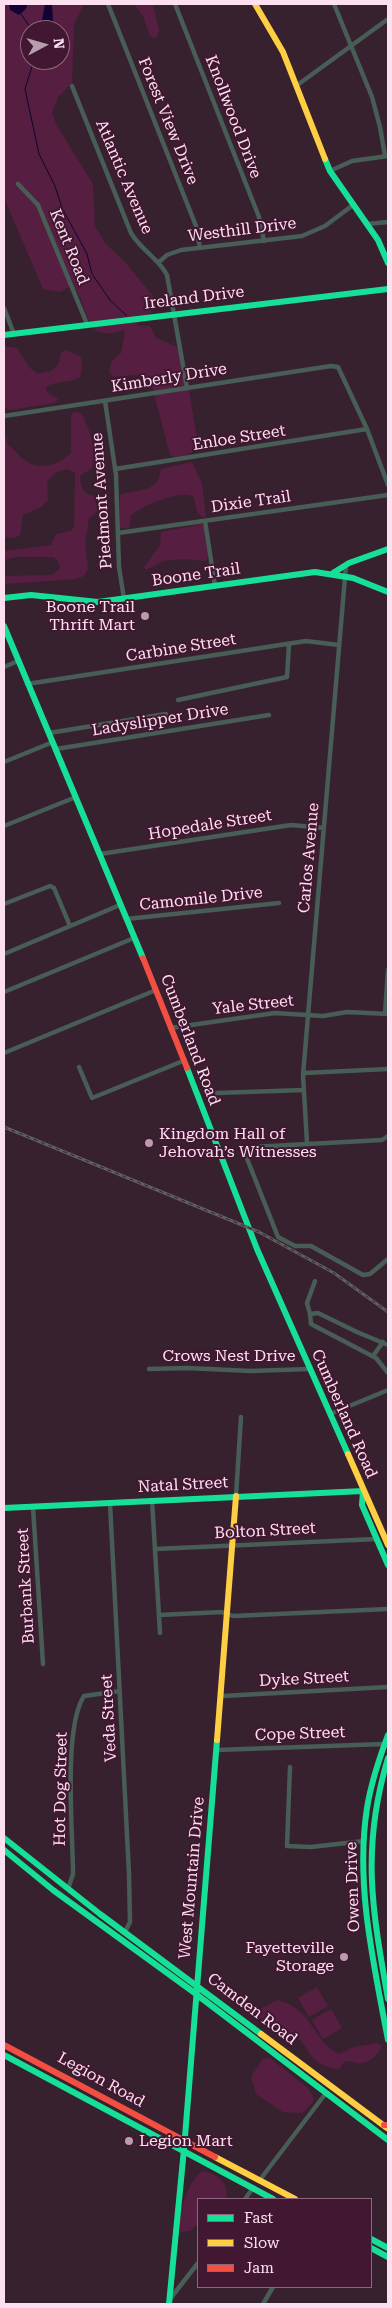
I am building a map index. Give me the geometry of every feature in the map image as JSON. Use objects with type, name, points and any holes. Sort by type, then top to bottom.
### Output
[{"type":"main road","points":[[254,4],[265,26],[279,44],[330,171],[382,246],[388,263]]},
{"type":"main road","name":"Ireland Drive","points":[[4,335],[388,289]]},
{"type":"main road","points":[[333,573],[346,565],[388,550]]},
{"type":"main road","name":"Boone Trail","points":[[4,598],[31,595],[87,602],[124,600],[301,574],[333,573],[364,581],[388,592]]},
{"type":"main road","name":"Cumberland Road","points":[[4,626],[156,990],[257,1249],[388,1545]]},
{"type":"main road","name":"Cumberland Road","points":[[363,1491],[362,1504],[388,1565]]},
{"type":"main road","name":"Natal Street","points":[[4,1508],[363,1491]]},
{"type":"main road","name":"West Mountain Drive","points":[[169,2302],[185,2142],[222,1696],[236,1496]]},
{"type":"main road","name":"Owen Drive","points":[[388,1735],[371,1791],[364,1840],[364,1890],[369,1938],[388,2040]]},
{"type":"main road","name":"Owen Drive","points":[[388,1758],[376,1799],[369,1858],[371,1896],[388,1999]]},
{"type":"main road","name":"Camden Road","points":[[4,1838],[125,1932],[387,2126]]},
{"type":"main road","name":"Camden Road","points":[[4,1850],[53,1890],[197,1994],[388,2140]]},
{"type":"main road","points":[[364,1890],[372,1932],[377,1936]]},
{"type":"main road","points":[[369,1938],[374,1940],[382,1983],[386,1988]]},
{"type":"main road","name":"Legion Road","points":[[4,2045],[293,2198]]},
{"type":"main road","name":"Legion Road","points":[[4,2054],[272,2198]]},
{"type":"main road","points":[[372,2240],[388,2248]]},
{"type":"main road","points":[[372,2249],[388,2257]]},
{"type":"street","name":"Forest View Drive","points":[[108,4],[196,226],[200,248]]},
{"type":"street","name":"Knollwood Drive","points":[[175,4],[259,217],[264,240]]},
{"type":"street","points":[[330,171],[352,161],[386,156],[376,112],[334,4]]},
{"type":"street","points":[[296,86],[388,19]]},
{"type":"street","name":"Atlantic Avenue","points":[[72,86],[131,233],[144,251],[159,262],[170,284],[187,388]]},
{"type":"street","name":"Kent Road","points":[[18,184],[38,205],[87,324]]},
{"type":"street","name":"Westhill Drive","points":[[159,262],[174,252],[292,238],[311,233],[325,226],[353,205]]},
{"type":"street","points":[[367,224],[388,222]]},
{"type":"street","points":[[4,308],[14,334]]},
{"type":"street","name":"Kimberly Drive","points":[[4,416],[331,366],[338,367],[368,429]]},
{"type":"street","name":"Piedmont Avenue","points":[[105,401],[115,469],[119,567],[124,600]]},
{"type":"street","points":[[368,429],[388,485]]},
{"type":"street","name":"Enloe Street","points":[[115,469],[368,429]]},
{"type":"street","name":"Dixie Trail","points":[[118,533],[388,495]]},
{"type":"street","points":[[205,521],[215,586]]},
{"type":"street","name":"Carlos Avenue","points":[[307,1143],[304,1073],[346,565]]},
{"type":"street","name":"Carbine Street","points":[[27,684],[306,641],[339,645]]},
{"type":"street","points":[[178,700],[287,677],[289,644]]},
{"type":"street","points":[[4,667],[18,661]]},
{"type":"street","points":[[49,733],[166,714]]},
{"type":"street","name":"Ladyslipper Drive","points":[[56,749],[269,715]]},
{"type":"street","points":[[4,762],[53,742]]},
{"type":"street","points":[[4,826],[76,797]]},
{"type":"street","name":"Hopedale Street","points":[[100,854],[291,825],[324,828]]},
{"type":"street","points":[[4,904],[50,886],[54,888],[70,926]]},
{"type":"street","name":"Camomile Drive","points":[[126,920],[279,903]]},
{"type":"street","points":[[4,954],[120,905]]},
{"type":"street","points":[[4,992],[134,938]]},
{"type":"street","points":[[387,1014],[388,970]]},
{"type":"street","points":[[4,1053],[156,990]]},
{"type":"street","name":"Yale Street","points":[[170,1028],[275,1013],[387,1014]]},
{"type":"street","points":[[79,1067],[92,1098],[184,1061]]},
{"type":"street","points":[[304,1073],[388,1069],[388,1074]]},
{"type":"street","points":[[217,1093],[304,1090]]},
{"type":"street","points":[[388,1136],[382,1140],[252,1147],[247,1150],[246,1156],[249,1168],[278,1237],[295,1246],[311,1246],[342,1262],[358,1274],[370,1274],[388,1259]]},
{"type":"street","points":[[315,1281],[306,1303],[311,1324],[372,1356],[384,1366],[388,1373]]},
{"type":"street","points":[[310,1314],[318,1313],[357,1332],[386,1343],[372,1356]]},
{"type":"street","name":"Crows Nest Drive","points":[[149,1368],[251,1371],[310,1368]]},
{"type":"street","points":[[330,1414],[388,1390]]},
{"type":"street","points":[[236,1496],[242,1417]]},
{"type":"street","points":[[152,1500],[160,1633]]},
{"type":"street","name":"Veda Street","points":[[110,1502],[130,1918],[130,1926],[125,1932]]},
{"type":"street","name":"Burbank Street","points":[[33,1506],[43,1664]]},
{"type":"street","name":"Bolton Street","points":[[155,1549],[377,1539]]},
{"type":"street","points":[[159,1615],[222,1612],[233,1616],[388,1610]]},
{"type":"street","name":"Dyke Street","points":[[222,1696],[388,1687]]},
{"type":"street","name":"Hot Dog Street","points":[[68,1889],[74,1874],[72,1747],[80,1703],[84,1696],[120,1691]]},
{"type":"street","name":"Cope Street","points":[[217,1750],[384,1744]]},
{"type":"street","points":[[290,1766],[287,1846],[311,1847],[364,1840]]},
{"type":"street","points":[[259,2180],[326,2093]]},
{"type":"street","points":[[246,2198],[253,2188]]},
{"type":"street","points":[[169,2302],[197,2264]]},
{"type":"street","points":[[266,2303],[273,2288]]},
{"type":"shaded area","points":[[4,4],[84,4],[74,24],[72,83],[58,97],[52,113],[57,126],[93,184],[95,226],[105,243],[126,263],[155,299],[151,312],[136,325],[150,326],[156,338],[175,346],[183,353],[198,445],[192,451],[178,457],[170,455],[151,382],[144,374],[113,377],[109,371],[112,361],[121,353],[125,330],[103,333],[96,330],[91,324],[76,289],[69,287],[60,292],[43,289],[4,198]]},
{"type":"shaded area","points":[[9,4],[28,4],[19,15],[10,10]]},
{"type":"shaded area","points":[[45,4],[52,4],[53,20],[42,20]]},
{"type":"shaded area","points":[[134,4],[153,4],[159,31],[156,38],[150,36],[143,16]]},
{"type":"shaded area","points":[[4,346],[17,348],[30,368],[37,373],[54,369],[59,362],[61,353],[66,350],[81,357],[82,368],[80,377],[72,381],[54,383],[46,387],[47,392],[58,399],[54,403],[11,410],[4,408]]},
{"type":"shaded area","points":[[74,412],[81,413],[90,433],[94,454],[92,468],[80,476],[83,489],[94,496],[98,511],[89,518],[85,544],[88,569],[84,576],[76,579],[4,584],[4,576],[52,575],[60,568],[59,563],[54,557],[16,557],[4,560],[4,551],[51,545],[56,534],[71,531],[74,527],[75,473],[67,469],[55,473],[47,482],[48,500],[41,507],[23,515],[20,535],[13,538],[4,537],[4,429],[8,445],[23,459],[29,463],[41,466],[54,464],[71,453],[71,416]]},
{"type":"shaded area","points":[[192,462],[202,483],[206,518],[198,514],[193,496],[178,495],[152,503],[136,511],[131,515],[129,528],[120,528],[120,495],[147,489],[152,486],[156,483],[161,469]]},
{"type":"shaded area","points":[[202,524],[204,526],[209,557],[205,561],[183,559],[163,561],[146,570],[144,567],[160,545],[161,532]]},
{"type":"shaded area","points":[[317,1987],[328,2006],[309,2017],[298,1998]]},
{"type":"shaded area","points":[[278,2000],[299,2011],[323,2041],[339,2054],[354,2047],[377,2043],[382,2046],[369,2061],[360,2063],[344,2062],[339,2069],[321,2064],[311,2056],[293,2033],[284,2034],[258,2016],[259,2009]]},
{"type":"shaded area","points":[[331,2009],[342,2028],[323,2039],[312,2020]]},
{"type":"shaded area","points":[[270,2058],[309,2089],[314,2100],[303,2113],[283,2112],[256,2094],[251,2077],[262,2060]]},
{"type":"shaded area","points":[[202,2171],[213,2174],[224,2183],[227,2198],[197,2198],[197,2225],[190,2231],[181,2232],[180,2217],[184,2199],[197,2176]]},
{"type":"waterway","points":[[21,14],[25,20]]},
{"type":"waterway","points":[[31,70],[25,89],[39,154],[55,186],[62,208],[87,254],[92,274],[110,300],[127,316]]},
{"type":"railway","points":[[4,1127],[259,1232],[334,1273],[388,1312]]},
{"type":"traffic: fast","points":[[325,159],[330,171],[378,240],[388,263]]},
{"type":"traffic: fast","points":[[4,335],[388,289]]},
{"type":"traffic: fast","points":[[333,573],[349,563],[388,549]]},
{"type":"traffic: fast","points":[[4,598],[31,595],[98,602],[315,572],[353,578],[388,592]]},
{"type":"traffic: fast","points":[[4,626],[143,958]]},
{"type":"traffic: fast","points":[[187,1068],[257,1249],[348,1454]]},
{"type":"traffic: fast","points":[[4,1508],[363,1491]]},
{"type":"traffic: fast","points":[[363,1491],[362,1505],[388,1565]]},
{"type":"traffic: fast","points":[[388,1735],[376,1771],[367,1808],[363,1866],[372,1954],[388,2040]]},
{"type":"traffic: fast","points":[[169,2304],[184,2149],[217,1740]]},
{"type":"traffic: fast","points":[[388,1758],[374,1821],[372,1850],[372,1879],[377,1936],[388,1999]]},
{"type":"traffic: fast","points":[[4,1838],[100,1914],[261,2034]]},
{"type":"traffic: fast","points":[[4,1850],[53,1890],[192,1991],[388,2140]]},
{"type":"traffic: fast","points":[[4,2055],[271,2198]]},
{"type":"traffic: fast","points":[[372,2240],[388,2248]]},
{"type":"traffic: fast","points":[[372,2249],[388,2257]]},
{"type":"traffic: slow","points":[[255,4],[283,52],[325,159]]},
{"type":"traffic: slow","points":[[348,1454],[388,1545]]},
{"type":"traffic: slow","points":[[217,1740],[236,1496]]},
{"type":"traffic: slow","points":[[261,2034],[387,2128]]},
{"type":"traffic: slow","points":[[215,2157],[293,2198]]},
{"type":"traffic: jam","points":[[143,958],[187,1068]]},
{"type":"traffic: jam","points":[[4,2045],[215,2157]]},
{"type":"place","name":"Boone Trail Thrift Mart","points":[[145,616]]},
{"type":"place","name":"Kingdom Hall of Jehovah’s Witnesses","points":[[149,1143]]},
{"type":"place","name":"Fayetteville Storage","points":[[344,1957]]},
{"type":"place","name":"Legion Mart","points":[[129,2141]]}]
